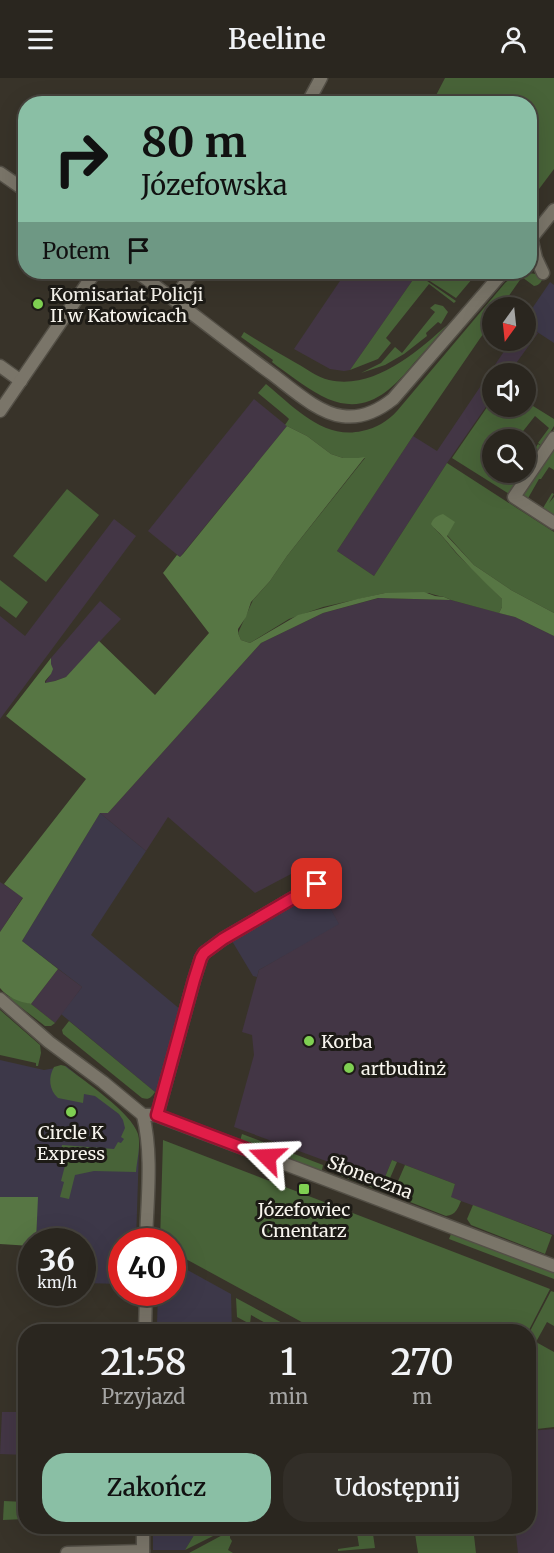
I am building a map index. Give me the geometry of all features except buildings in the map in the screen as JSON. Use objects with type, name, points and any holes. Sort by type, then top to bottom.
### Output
[{"type":"street","points":[[311,96],[321,78]]},
{"type":"street","points":[[0,173],[18,185]]},
{"type":"street","points":[[537,230],[554,210]]},
{"type":"street","points":[[537,260],[543,273],[537,271]]},
{"type":"street","points":[[0,411],[90,279]]},
{"type":"street","points":[[147,279],[319,408],[332,414],[353,417],[379,410],[393,399],[497,279]]},
{"type":"street","points":[[174,299],[188,279]]},
{"type":"street","points":[[0,366],[21,381]]},
{"type":"street","points":[[554,438],[514,497],[554,523]]},
{"type":"street","points":[[157,1115],[194,980],[204,953],[223,939],[317,884]]},
{"type":"street","points":[[0,999],[142,1115],[148,1149],[147,1228]]},
{"type":"street","name":"Słoneczna","points":[[142,1115],[157,1115],[554,1266]]},
{"type":"street","points":[[145,1324],[146,1306]]},
{"type":"street","points":[[67,1553],[143,1552],[143,1534]]},
{"type":"shaded area","points":[[341,279],[414,279],[350,370],[330,369],[294,349]]},
{"type":"shaded area","points":[[550,282],[554,285],[554,343],[536,331],[536,303]]},
{"type":"shaded area","points":[[504,351],[525,351],[516,363],[496,363]]},
{"type":"shaded area","points":[[482,384],[482,412],[374,576],[337,551],[413,436],[437,451]]},
{"type":"shaded area","points":[[254,399],[287,426],[180,557],[148,531]]},
{"type":"shaded area","points":[[114,519],[136,536],[0,719],[0,616],[25,636]]},
{"type":"shaded area","points":[[379,598],[451,600],[515,617],[554,636],[554,1235],[450,1197],[455,1184],[392,1160],[383,1182],[234,1127],[254,1055],[252,1035],[242,1032],[259,970],[339,924],[317,884],[310,864],[255,893],[168,817],[146,851],[100,813],[108,813],[261,643],[323,613]]},
{"type":"shaded area","points":[[100,601],[121,619],[66,677],[45,683],[51,674],[51,658]]},
{"type":"shaded area","points":[[100,813],[146,851],[91,935],[181,1010],[159,1087],[155,1092],[61,1014],[82,987],[22,941]]},
{"type":"shaded area","points":[[0,882],[23,897],[0,932]]},
{"type":"shaded area","points":[[321,891],[340,925],[259,970],[257,977],[253,976],[232,941]]},
{"type":"shaded area","points":[[58,969],[82,987],[55,1023],[31,1004]]},
{"type":"shaded area","points":[[0,1060],[44,1070],[66,1066],[124,1114],[134,1126],[139,1149],[136,1228],[108,1228],[108,1284],[96,1283],[96,1228],[36,1228],[37,1198],[0,1197]]},
{"type":"shaded area","points":[[186,1269],[231,1294],[232,1324],[157,1324],[158,1306],[186,1306]]},
{"type":"shaded area","points":[[2,1412],[18,1412],[18,1455],[0,1454]]},
{"type":"shaded area","points":[[554,1429],[554,1553],[518,1553],[516,1534],[536,1534],[536,1430]]},
{"type":"shaded area","points":[[153,1534],[195,1534],[185,1550],[153,1550]]},
{"type":"green space","points":[[445,78],[554,78],[554,169],[537,192],[537,96],[436,96]]},
{"type":"green space","points":[[537,275],[542,280],[534,286],[525,279],[537,279]]},
{"type":"green space","points":[[414,279],[424,279],[456,301],[454,303],[429,284],[386,338],[391,343],[378,359],[350,370]]},
{"type":"green space","points":[[427,279],[472,279],[456,298]]},
{"type":"green space","points":[[510,279],[521,279],[508,297],[493,297]]},
{"type":"green space","points":[[435,304],[443,306],[448,312],[441,324],[438,322],[426,333],[427,336],[404,354],[385,365],[361,373],[381,363],[395,347],[402,353],[435,312],[430,308]]},
{"type":"green space","points":[[482,310],[482,336],[337,551],[374,576],[447,463],[554,532],[554,613],[511,590],[474,565],[447,535],[433,527],[502,599],[499,613],[429,593],[385,593],[323,607],[289,619],[250,643],[241,640],[238,633],[253,600],[365,458],[343,458],[331,454],[307,436],[285,425],[289,419],[258,393],[266,384],[298,411],[334,431],[362,431],[377,426],[397,411]]},
{"type":"green space","points":[[447,325],[387,391],[377,398],[355,404],[328,399],[315,392],[277,366],[272,362],[273,360],[241,337],[244,332],[320,377],[346,382],[378,374],[394,366]]},
{"type":"green space","points":[[536,408],[554,419],[554,426],[542,446],[538,443],[549,428],[536,417]]},
{"type":"green space","points":[[482,414],[482,417],[534,417],[525,429],[482,429],[482,477],[452,458]]},
{"type":"green space","points":[[287,426],[307,436],[331,454],[343,458],[365,457],[270,581],[251,602],[246,617],[238,629],[241,640],[250,643],[298,615],[385,593],[424,592],[451,600],[378,598],[323,613],[261,643],[108,813],[100,813],[22,941],[58,969],[31,1004],[14,999],[0,988],[0,932],[23,898],[4,884],[86,779],[6,716],[51,658],[53,669],[45,683],[66,677],[99,641],[155,695],[209,633],[163,573],[177,555],[180,557],[183,554]]},
{"type":"green space","points":[[554,429],[554,433],[536,462],[536,447],[538,444],[543,447]]},
{"type":"green space","points":[[554,442],[554,470],[549,467],[527,500],[543,508],[552,493],[554,494],[549,503],[554,497],[554,519],[526,500],[522,493],[526,483],[536,483],[536,469]]},
{"type":"green space","points":[[492,483],[523,483],[514,497]]},
{"type":"green space","points":[[67,489],[99,515],[46,582],[13,556]]},
{"type":"green space","points":[[443,514],[455,522],[447,536],[474,565],[511,590],[554,613],[554,636],[515,617],[499,613],[502,599],[431,524],[436,517]]},
{"type":"green space","points":[[0,580],[28,602],[16,618],[0,606]]},
{"type":"green space","points":[[5,995],[31,1004],[55,1023],[45,1026]]},
{"type":"green space","points":[[0,1010],[40,1045],[38,1066],[36,1063],[0,1055]]},
{"type":"green space","points":[[69,1021],[155,1092],[152,1096],[148,1099],[142,1098],[63,1034],[62,1030]]},
{"type":"green space","points":[[61,1065],[95,1088],[126,1116],[134,1125],[139,1143],[136,1172],[94,1171],[75,1175],[69,1199],[60,1197],[64,1182],[61,1181],[68,1154],[61,1151],[62,1145],[114,1149],[118,1142],[121,1143],[124,1139],[121,1137],[125,1128],[119,1114],[95,1096],[84,1094],[83,1103],[58,1098],[51,1087],[50,1079],[54,1067]]},
{"type":"green space","points":[[242,1134],[323,1165],[322,1170],[240,1141]]},
{"type":"green space","points":[[163,1140],[550,1289],[532,1324],[305,1324],[186,1259],[186,1228],[160,1228]]},
{"type":"green space","points":[[392,1160],[397,1162],[384,1192],[341,1176],[339,1172],[339,1166],[383,1182]]},
{"type":"green space","points":[[405,1165],[455,1184],[451,1197],[461,1201],[458,1209],[446,1216],[392,1195]]},
{"type":"green space","points":[[0,1197],[38,1197],[37,1228],[18,1228],[18,1245],[0,1244]]},
{"type":"green space","points":[[473,1205],[552,1235],[545,1254],[471,1225],[467,1219]]},
{"type":"green space","points":[[451,1234],[554,1273],[554,1279],[449,1239]]},
{"type":"green space","points":[[551,1291],[554,1292],[554,1326],[547,1322],[536,1342],[536,1324],[534,1324]]},
{"type":"green space","points":[[236,1298],[284,1324],[267,1324],[251,1315],[250,1324],[237,1317]]},
{"type":"green space","points":[[536,1342],[554,1352],[554,1427],[536,1429]]},
{"type":"green space","points":[[4,1501],[18,1502],[18,1519],[3,1520]]},
{"type":"green space","points":[[195,1534],[217,1534],[185,1550]]},
{"type":"green space","points":[[224,1534],[230,1534],[232,1541],[228,1550],[233,1553],[189,1553]]},
{"type":"green space","points":[[357,1534],[373,1534],[375,1548],[338,1551],[338,1549],[359,1546]]},
{"type":"green space","points":[[415,1534],[474,1534],[476,1553],[418,1553]]},
{"type":"place","name":"Komisariat Policji II w Katowicach","points":[[38,304]]},
{"type":"place","name":"Korba","points":[[309,1041]]},
{"type":"place","name":"artbudinż","points":[[349,1068]]},
{"type":"place","name":"Circle K Express","points":[[71,1112]]},
{"type":"place","name":"Józefowiec Cmentarz","points":[[304,1189]]},
{"type":"route","points":[[267,1157],[157,1115],[194,980],[204,953],[223,939],[317,884]]}]
